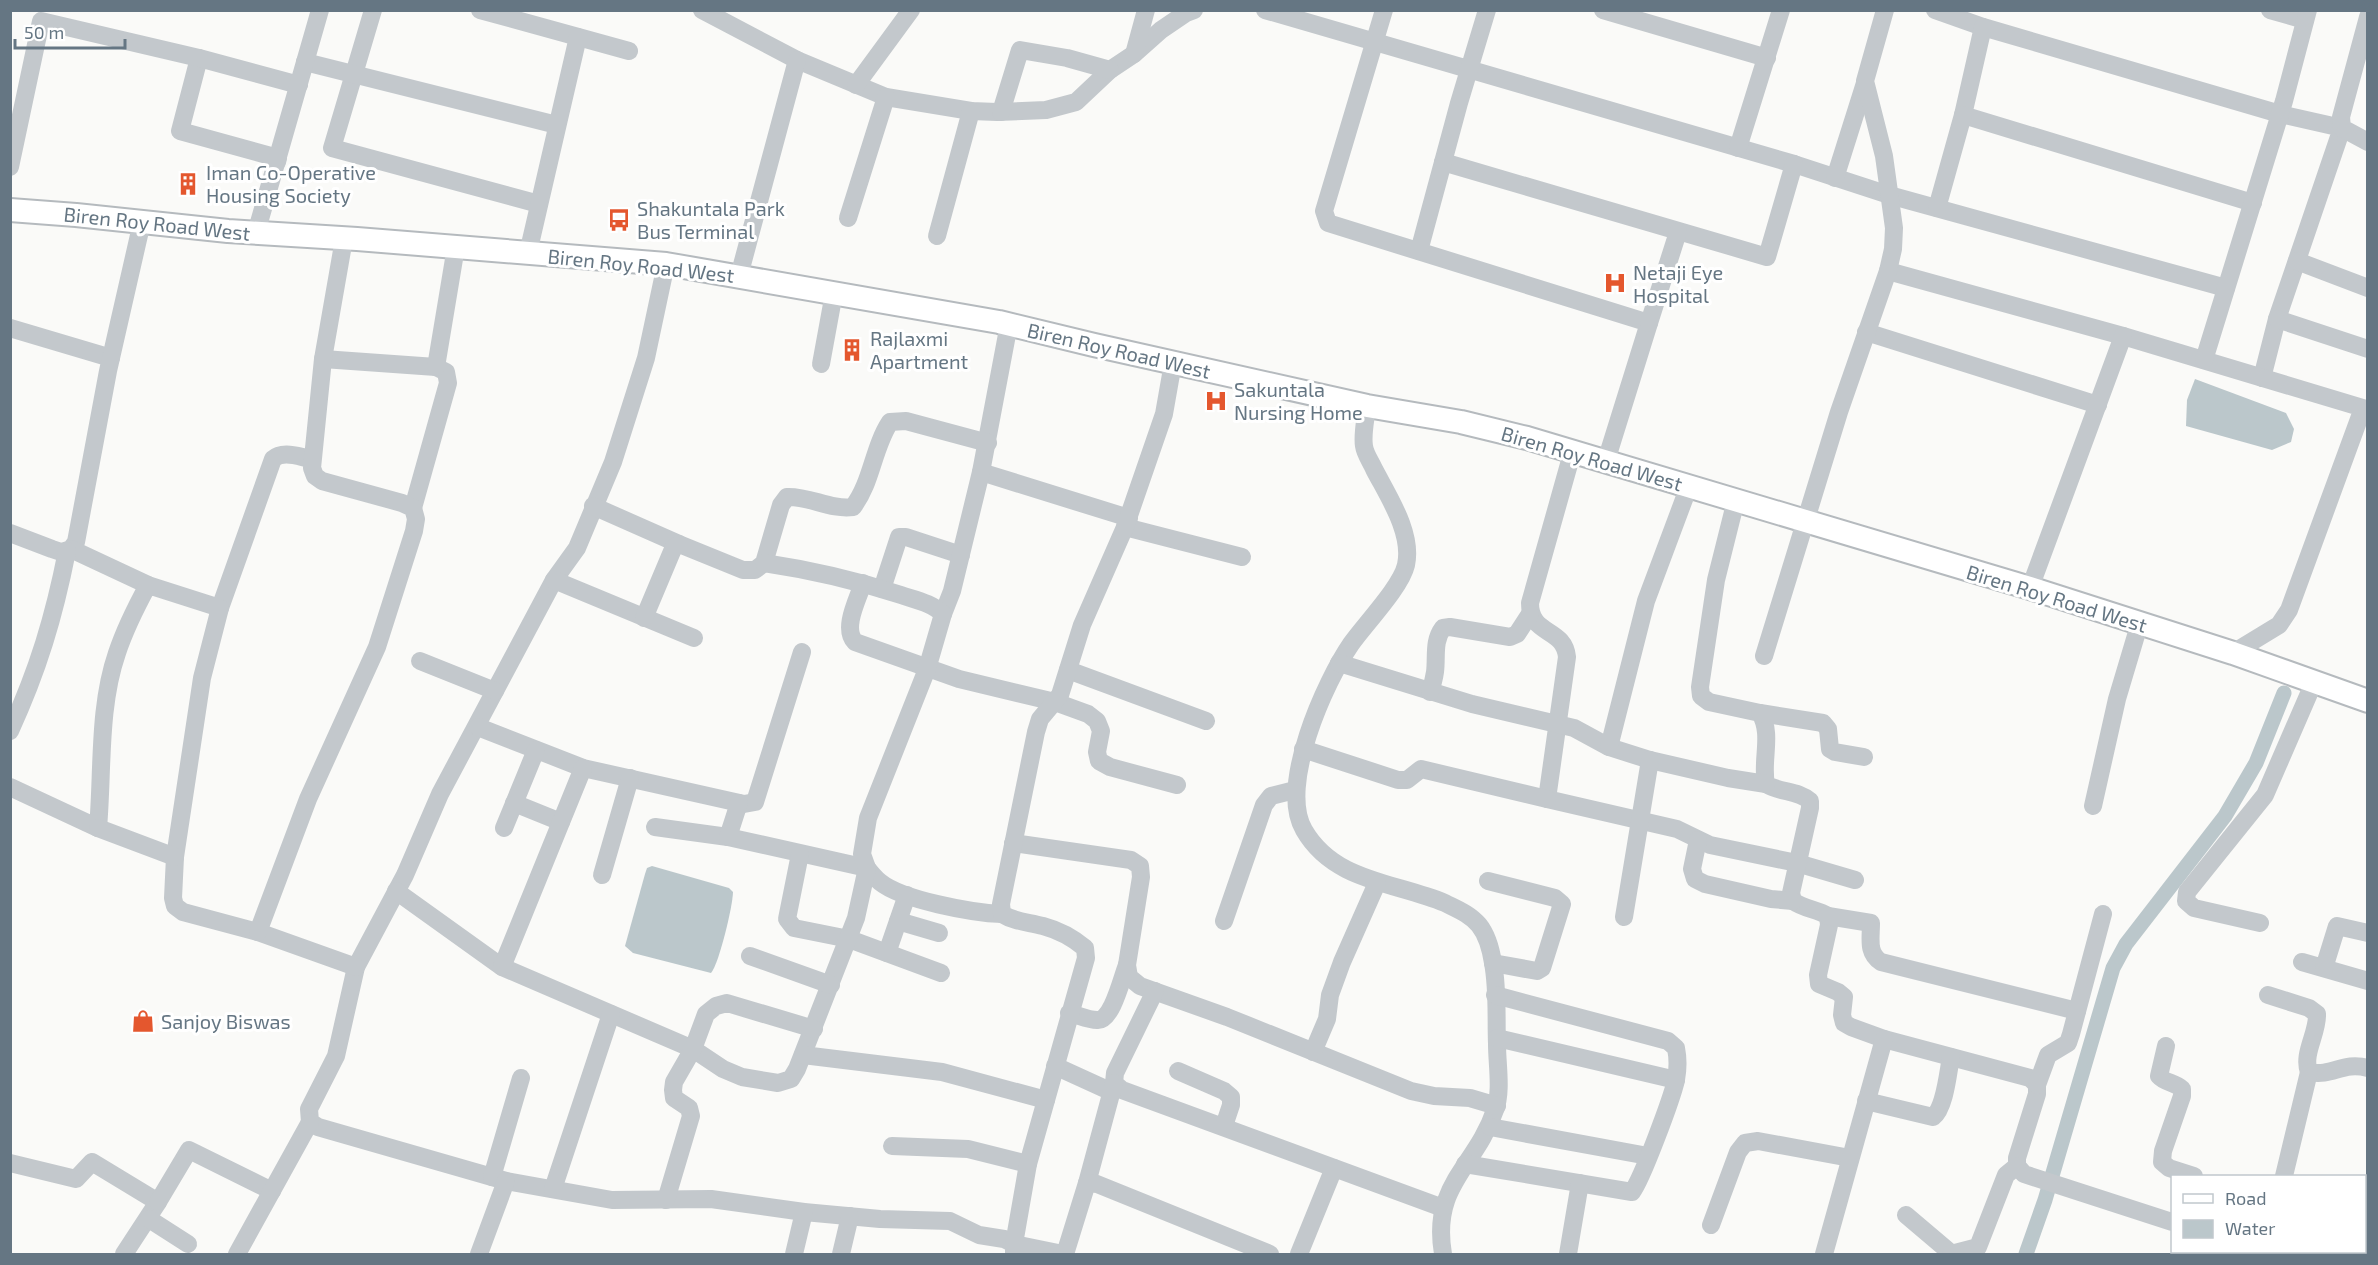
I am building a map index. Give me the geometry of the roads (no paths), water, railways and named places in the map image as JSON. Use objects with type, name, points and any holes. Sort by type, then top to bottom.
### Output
[{"type":"main road","name":"Biren Roy Road West","points":[[10,210],[256,233],[666,264],[1009,324],[1173,363],[1367,405],[1461,422],[1573,450],[2140,622],[2367,700]]},
{"type":"street","points":[[256,233],[321,10]]},
{"type":"street","points":[[373,10],[333,148],[538,204]]},
{"type":"street","points":[[480,10],[629,51]]},
{"type":"street","points":[[702,10],[797,60],[886,97],[971,111],[1001,112],[1046,110],[1076,102],[1110,70],[1134,54],[1161,30],[1194,10]]},
{"type":"street","points":[[856,85],[911,10]]},
{"type":"street","points":[[1134,54],[1146,10]]},
{"type":"street","points":[[1265,10],[1738,148],[1889,195],[2226,288]]},
{"type":"street","points":[[1384,10],[1324,211],[1328,223],[1649,323]]},
{"type":"street","points":[[1419,251],[1487,10]]},
{"type":"street","points":[[1603,10],[1767,58]]},
{"type":"street","points":[[1738,148],[1781,10]]},
{"type":"street","points":[[1835,178],[1885,10]]},
{"type":"street","points":[[1935,10],[1983,27],[2280,114],[2342,128],[2367,142]]},
{"type":"street","points":[[2204,360],[2280,114],[2306,15],[2270,10]]},
{"type":"street","points":[[10,167],[42,16],[299,85]]},
{"type":"street","points":[[2262,378],[2277,319],[2342,128],[2341,117],[2367,17]]},
{"type":"street","points":[[1936,208],[1963,115],[1983,27]]},
{"type":"street","points":[[528,253],[578,37]]},
{"type":"street","points":[[1001,112],[1020,50],[1067,58],[1110,70]]},
{"type":"street","points":[[199,58],[180,131],[278,158],[277,162]]},
{"type":"street","points":[[739,276],[797,60]]},
{"type":"street","points":[[305,62],[353,76],[557,125]]},
{"type":"street","points":[[1764,656],[1839,411],[1888,271],[1893,249],[1894,228],[1884,156],[1865,81]]},
{"type":"street","points":[[848,218],[886,97]]},
{"type":"street","points":[[937,236],[971,111]]},
{"type":"street","points":[[1963,115],[2253,203]]},
{"type":"street","points":[[1443,162],[1767,257],[1794,165]]},
{"type":"street","points":[[10,731],[39,662],[54,613],[69,550],[79,532],[111,358],[142,222]]},
{"type":"street","points":[[1606,461],[1678,232]]},
{"type":"street","points":[[344,239],[323,359],[312,459],[315,476],[322,481],[402,502],[413,508]]},
{"type":"street","points":[[436,367],[456,247]]},
{"type":"street","points":[[2297,261],[2367,288]]},
{"type":"street","points":[[237,1254],[310,1122],[309,1109],[336,1056],[356,967],[405,875],[440,794],[478,727],[554,580],[577,548],[613,462],[646,358],[666,264]]},
{"type":"street","points":[[1888,271],[2123,336],[2363,408],[2289,610],[2279,625],[2233,653]]},
{"type":"street","points":[[821,364],[834,293]]},
{"type":"street","points":[[2277,319],[2367,349]]},
{"type":"street","points":[[1009,324],[988,443],[962,555],[927,669],[868,818],[862,854],[867,868],[881,884],[907,895],[979,913],[1002,914],[1011,920],[1044,926],[1076,940],[1085,948],[1086,958],[1028,1164],[1014,1249]]},
{"type":"street","points":[[10,328],[111,358]]},
{"type":"street","points":[[1866,332],[2098,405]]},
{"type":"street","points":[[2030,588],[2123,336]]},
{"type":"street","points":[[258,932],[308,799],[377,647],[414,531],[416,519],[413,508],[448,383],[446,372],[436,367],[323,359]]},
{"type":"street","points":[[1002,914],[1001,904],[1040,719],[1060,695],[1089,608],[1127,523],[1164,414],[1173,363]]},
{"type":"street","points":[[1367,405],[1364,444],[1403,532],[1406,541],[1406,565],[1398,582],[1339,663],[1303,749],[1295,790],[1296,804],[1302,829],[1320,852],[1343,869],[1377,883],[1432,898],[1461,910],[1479,926],[1488,942],[1493,963],[1495,995],[1497,1106],[1490,1127],[1452,1185],[1443,1208],[1441,1224],[1443,1254]]},
{"type":"street","points":[[593,506],[743,570],[755,570],[764,563],[781,505],[787,497],[799,497],[840,509],[853,507],[861,497],[882,434],[890,422],[906,421],[988,443]]},
{"type":"street","points":[[1547,799],[1567,657],[1566,647],[1560,639],[1535,624],[1530,614],[1530,603],[1573,450]]},
{"type":"street","points":[[312,459],[284,454],[277,455],[273,459],[220,608],[202,678],[175,857],[173,898],[175,906],[183,912],[258,932],[356,967]]},
{"type":"street","points":[[981,472],[1127,523],[1242,557]]},
{"type":"street","points":[[1609,747],[1646,601],[1689,486]]},
{"type":"street","points":[[1736,500],[1713,595],[1700,687],[1701,696],[1709,702],[1823,723],[1828,729],[1830,749],[1864,757]]},
{"type":"street","points":[[10,534],[52,549],[69,550],[148,585],[220,608]]},
{"type":"street","points":[[882,589],[899,537],[906,537],[962,555]]},
{"type":"street","points":[[644,618],[673,549],[679,544]]},
{"type":"street","points":[[764,563],[825,573],[863,583],[935,606],[943,614]]},
{"type":"street","points":[[554,580],[694,638]]},
{"type":"street","points":[[863,583],[849,628],[850,636],[855,642],[927,669],[977,684],[1055,702],[1088,714],[1097,721],[1101,731],[1097,752],[1099,761],[1110,767],[1177,785]]},
{"type":"street","points":[[98,828],[108,694],[116,655],[135,607],[148,585]]},
{"type":"street","points":[[1430,692],[1435,672],[1436,646],[1439,633],[1443,628],[1450,627],[1510,637],[1517,634],[1530,614]]},
{"type":"street","points":[[2093,806],[2117,699],[2140,622]]},
{"type":"street","points":[[478,727],[583,768],[739,803],[755,802],[802,652]]},
{"type":"street","points":[[420,661],[495,691]]},
{"type":"street","points":[[1339,663],[1430,692],[1558,724],[1587,734],[1609,747],[1650,760],[1728,778],[1766,784],[1774,789],[1803,795],[1810,801],[1810,808],[1791,893],[1793,901]]},
{"type":"street","points":[[1068,670],[1206,722]]},
{"type":"street","points":[[2260,923],[2194,908],[2186,901],[2187,892],[2265,795],[2314,682]]},
{"type":"street","points":[[1760,713],[1764,720],[1766,784]]},
{"type":"street","points":[[1303,749],[1398,780],[1407,780],[1421,769],[1430,769],[1454,778],[1677,829],[1698,840],[1797,863],[1856,880]]},
{"type":"street","points":[[504,828],[536,750]]},
{"type":"street","points":[[1624,917],[1650,760]]},
{"type":"street","points":[[502,967],[583,768]]},
{"type":"street","points":[[602,875],[630,778]]},
{"type":"street","points":[[10,787],[98,828],[175,857]]},
{"type":"street","points":[[1224,921],[1264,805],[1271,796],[1295,790]]},
{"type":"street","points":[[514,803],[561,822]]},
{"type":"street","points":[[728,837],[739,803]]},
{"type":"street","points":[[655,827],[728,837],[867,868]]},
{"type":"street","points":[[1698,840],[1692,869],[1695,879],[1705,884],[1771,899],[1793,901],[1799,906],[1822,912],[1828,916],[1871,923],[1870,950],[1881,962],[2077,1011]]},
{"type":"street","points":[[1013,843],[1131,860],[1140,866],[1141,877],[1127,965],[1110,1012],[1104,1019],[1098,1021],[1069,1013]]},
{"type":"street","points":[[800,854],[787,919],[789,925],[849,939],[942,973]]},
{"type":"street","points":[[396,891],[502,967],[693,1050],[723,1069],[742,1077],[778,1083],[791,1079],[814,1029],[849,939],[862,897],[867,868]]},
{"type":"street","points":[[1488,881],[1555,898],[1562,904],[1542,968],[1537,970],[1493,963]]},
{"type":"street","points":[[1313,1052],[1327,1018],[1330,995],[1342,962],[1377,883]]},
{"type":"street","points":[[887,953],[907,895]]},
{"type":"street","points":[[2103,914],[2068,1043],[2048,1055],[2037,1085],[2037,1094],[2017,1158],[2017,1167],[2024,1173],[2039,1179],[2171,1222]]},
{"type":"street","points":[[1828,916],[1829,925],[1818,975],[1820,984],[1844,997],[1842,1015],[1845,1023],[1884,1039],[2030,1078],[2037,1085]]},
{"type":"street","points":[[898,921],[939,933]]},
{"type":"street","points":[[2324,968],[2337,926],[2367,933]]},
{"type":"street","points":[[750,956],[831,985]]},
{"type":"street","points":[[2302,962],[2367,981]]},
{"type":"street","points":[[1127,965],[1129,977],[1140,986],[1424,1095],[1462,1096],[1497,1106]]},
{"type":"street","points":[[310,1122],[318,1127],[499,1179],[553,1190],[612,1200],[737,1201],[804,1212],[950,1221],[979,1235],[1004,1239],[1014,1249],[1064,1254],[1087,1183],[1115,1073],[1155,991]]},
{"type":"street","points":[[1465,1164],[1632,1192],[1676,1080],[1678,1058],[1676,1048],[1668,1041],[1495,995]]},
{"type":"street","points":[[2268,995],[2309,1008],[2317,1014],[2318,1022],[2306,1064],[2309,1072],[2284,1175]]},
{"type":"street","points":[[666,1200],[691,1116],[689,1108],[674,1098],[674,1082],[693,1050],[706,1014],[716,1006],[728,1003],[814,1029]]},
{"type":"street","points":[[553,1190],[611,1014]]},
{"type":"street","points":[[1497,1038],[1676,1080]]},
{"type":"street","points":[[1824,1254],[1884,1039]]},
{"type":"street","points":[[2166,1046],[2159,1076],[2163,1081],[2177,1084],[2182,1089],[2182,1096],[2163,1151],[2162,1162],[2169,1168],[2190,1175]]},
{"type":"street","points":[[803,1055],[942,1072],[1046,1100]]},
{"type":"street","points":[[1866,1101],[1933,1117],[1938,1114],[1941,1105],[1952,1057]]},
{"type":"street","points":[[2309,1072],[2319,1074],[2357,1065],[2367,1068]]},
{"type":"street","points":[[1055,1066],[1443,1208]]},
{"type":"street","points":[[1178,1071],[1224,1091],[1231,1097],[1232,1105],[1224,1126]]},
{"type":"street","points":[[479,1254],[499,1179],[521,1078]]},
{"type":"street","points":[[1490,1127],[1648,1156]]},
{"type":"street","points":[[1711,1225],[1738,1152],[1745,1143],[1758,1141],[1850,1158]]},
{"type":"street","points":[[892,1146],[968,1149],[1028,1164]]},
{"type":"street","points":[[124,1254],[149,1219],[189,1150],[272,1191]]},
{"type":"street","points":[[10,1163],[75,1179],[92,1162],[158,1202]]},
{"type":"street","points":[[1906,1215],[1952,1254],[1978,1247],[2006,1175],[2017,1167]]},
{"type":"street","points":[[1299,1254],[1334,1168]]},
{"type":"street","points":[[1087,1183],[1097,1184],[1270,1254]]},
{"type":"street","points":[[1568,1254],[1580,1183]]},
{"type":"street","points":[[794,1254],[804,1212]]},
{"type":"street","points":[[841,1254],[850,1216]]},
{"type":"street","points":[[149,1219],[188,1244]]},
{"type":"water","points":[[2195,379],[2286,413],[2294,429],[2291,442],[2272,450],[2186,426],[2187,400]]},
{"type":"water","points":[[652,866],[729,888],[733,892],[725,934],[711,973],[633,953],[625,946],[647,868]]},
{"type":"waterway","points":[[2026,1254],[2045,1200],[2113,968],[2126,944],[2225,816],[2256,763],[2284,693]]},
{"type":"place","name":"Iman Co-Operative Housing Society","points":[[188,184]]},
{"type":"place","name":"Shakuntala Park Bus Terminal","points":[[619,220]]},
{"type":"place","name":"Netaji Eye Hospital","points":[[1615,283]]},
{"type":"place","name":"Rajlaxmi Apartment","points":[[852,350]]},
{"type":"place","name":"Sakuntala Nursing Home","points":[[1216,401]]},
{"type":"place","name":"Sanjoy Biswas","points":[[143,1021]]}]
